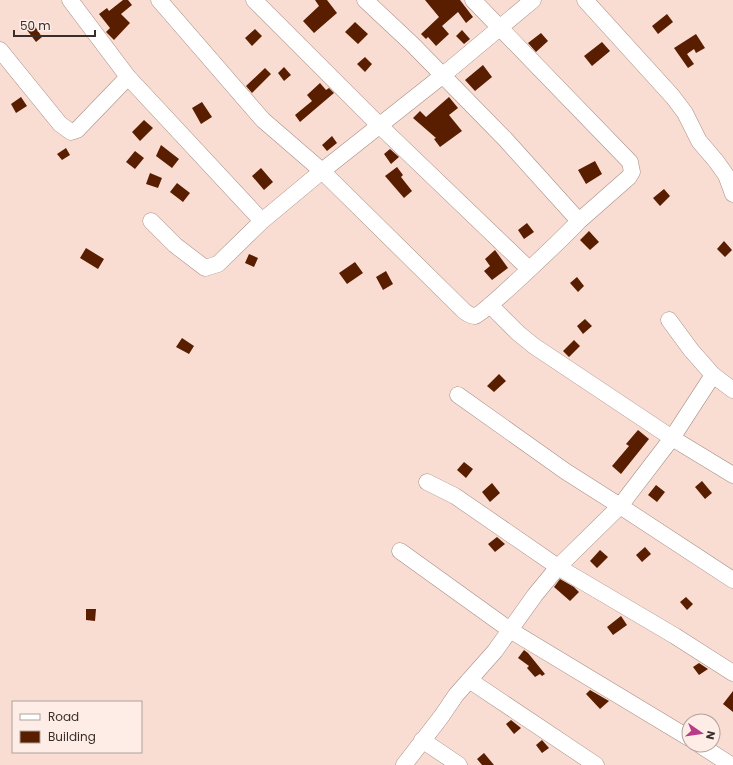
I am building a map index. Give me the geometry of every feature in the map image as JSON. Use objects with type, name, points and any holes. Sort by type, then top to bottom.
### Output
[{"type":"street","points":[[70,0],[128,77],[262,221]]},
{"type":"street","points":[[159,0],[263,120],[322,171],[468,314],[472,316],[479,314],[490,305],[579,221],[629,177],[632,172],[630,162],[473,0]]},
{"type":"street","points":[[254,0],[380,126],[529,269]]},
{"type":"street","points":[[365,0],[506,140],[579,221]]},
{"type":"street","points":[[151,221],[175,245],[205,268],[218,264],[262,221],[322,171],[442,76],[533,0]]},
{"type":"street","points":[[585,0],[673,97],[685,114],[699,141],[726,175],[733,194]]},
{"type":"street","points":[[0,50],[60,124],[71,132],[76,130],[128,77]]},
{"type":"street","points":[[490,305],[518,333],[534,346],[672,438],[733,475]]},
{"type":"street","points":[[669,320],[691,350],[713,375],[733,390]]},
{"type":"street","points":[[404,765],[456,695],[495,651],[535,595],[558,567],[620,506],[672,438],[713,375]]},
{"type":"street","points":[[458,395],[565,471],[733,580]]},
{"type":"street","points":[[427,482],[455,496],[558,567],[675,636],[733,673]]},
{"type":"street","points":[[400,551],[510,630],[681,733]]},
{"type":"street","points":[[469,680],[596,765]]},
{"type":"street","points":[[422,740],[459,765]]},
{"type":"street","points":[[712,753],[731,765]]},
{"type":"building","points":[[123,0],[128,0],[132,5],[121,14],[130,23],[114,40],[106,32],[110,28],[99,14],[107,8],[109,11]]},
{"type":"building","points":[[315,0],[327,0],[337,13],[314,33],[303,21],[319,6]]},
{"type":"building","points":[[425,0],[460,0],[473,17],[466,23],[458,12],[442,26],[449,34],[436,46],[428,37],[426,39],[421,34],[439,17]]},
{"type":"building","points":[[667,14],[673,22],[658,34],[652,26]]},
{"type":"building","points":[[355,22],[368,34],[358,44],[345,32]]},
{"type":"building","points":[[34,25],[42,37],[36,42],[27,30]]},
{"type":"building","points":[[255,29],[262,36],[252,46],[245,38]]},
{"type":"building","points":[[462,30],[470,39],[464,44],[456,36]]},
{"type":"building","points":[[541,33],[548,41],[536,52],[528,43]]},
{"type":"building","points":[[696,34],[705,48],[696,53],[694,49],[687,54],[694,64],[688,68],[674,48]]},
{"type":"building","points":[[602,42],[610,51],[592,66],[584,56]]},
{"type":"building","points":[[365,57],[372,64],[365,72],[357,64]]},
{"type":"building","points":[[483,65],[492,77],[475,91],[465,80]]},
{"type":"building","points":[[284,67],[291,75],[284,81],[278,73]]},
{"type":"building","points":[[265,68],[271,74],[252,93],[246,86]]},
{"type":"building","points":[[320,83],[326,90],[329,88],[334,93],[300,122],[295,115],[312,101],[307,95]]},
{"type":"building","points":[[21,97],[27,106],[16,113],[11,104]]},
{"type":"building","points":[[449,97],[458,108],[449,115],[462,131],[440,147],[434,139],[436,138],[413,118],[420,111],[426,117]]},
{"type":"building","points":[[202,102],[212,117],[201,124],[192,108]]},
{"type":"building","points":[[144,120],[153,128],[140,141],[132,132]]},
{"type":"building","points":[[332,136],[337,143],[327,151],[322,145]]},
{"type":"building","points":[[161,145],[179,159],[172,168],[156,156]]},
{"type":"building","points":[[66,148],[70,155],[62,160],[57,154]]},
{"type":"building","points":[[390,149],[399,157],[391,164],[384,154]]},
{"type":"building","points":[[135,151],[144,158],[135,169],[126,162]]},
{"type":"building","points":[[595,161],[602,174],[586,184],[578,170]]},
{"type":"building","points":[[397,167],[403,175],[401,177],[412,191],[404,198],[385,176]]},
{"type":"building","points":[[261,168],[273,182],[264,190],[252,176]]},
{"type":"building","points":[[150,173],[162,178],[158,188],[146,184]]},
{"type":"building","points":[[177,183],[190,193],[183,202],[170,192]]},
{"type":"building","points":[[664,189],[670,196],[660,206],[653,198]]},
{"type":"building","points":[[527,223],[534,232],[524,239],[518,230]]},
{"type":"building","points":[[589,231],[599,242],[590,250],[580,240]]},
{"type":"building","points":[[724,241],[732,250],[725,257],[717,249]]},
{"type":"building","points":[[86,248],[104,259],[98,269],[80,258]]},
{"type":"building","points":[[495,250],[508,268],[492,280],[484,271],[490,266],[485,259]]},
{"type":"building","points":[[249,254],[258,258],[254,267],[245,263]]},
{"type":"building","points":[[355,262],[363,273],[347,284],[339,273]]},
{"type":"building","points":[[386,271],[393,284],[383,290],[376,277]]},
{"type":"building","points":[[577,277],[584,286],[578,292],[570,283]]},
{"type":"building","points":[[585,319],[592,326],[583,334],[577,326]]},
{"type":"building","points":[[182,338],[194,346],[189,354],[176,347]]},
{"type":"building","points":[[574,340],[580,346],[569,357],[563,351]]},
{"type":"building","points":[[499,374],[506,381],[494,392],[487,386]]},
{"type":"building","points":[[638,430],[649,439],[621,474],[612,466],[629,446],[626,444]]},
{"type":"building","points":[[464,462],[473,469],[466,478],[457,470]]},
{"type":"building","points":[[702,481],[712,493],[705,499],[695,487]]},
{"type":"building","points":[[492,483],[500,493],[490,502],[482,492]]},
{"type":"building","points":[[656,485],[665,492],[657,502],[648,495]]},
{"type":"building","points":[[497,537],[505,544],[495,552],[488,544]]},
{"type":"building","points":[[645,547],[651,554],[642,562],[636,555]]},
{"type":"building","points":[[600,550],[608,557],[597,568],[590,561]]},
{"type":"building","points":[[560,579],[574,587],[579,592],[570,601],[554,587]]},
{"type":"building","points":[[686,597],[693,604],[687,610],[680,602]]},
{"type":"building","points":[[86,609],[96,609],[95,621],[86,620]]},
{"type":"building","points":[[621,616],[627,625],[613,635],[607,627]]},
{"type":"building","points":[[524,650],[545,674],[542,676],[540,674],[535,677],[527,668],[529,666],[518,658]]},
{"type":"building","points":[[699,663],[708,669],[699,675],[693,667]]},
{"type":"building","points":[[590,690],[609,701],[600,709],[586,694]]},
{"type":"building","points":[[733,691],[733,712],[723,704]]},
{"type":"building","points":[[511,720],[521,728],[514,734],[506,724]]},
{"type":"building","points":[[542,740],[549,748],[542,753],[536,745]]},
{"type":"building","points":[[484,753],[494,765],[482,765],[477,759]]}]
